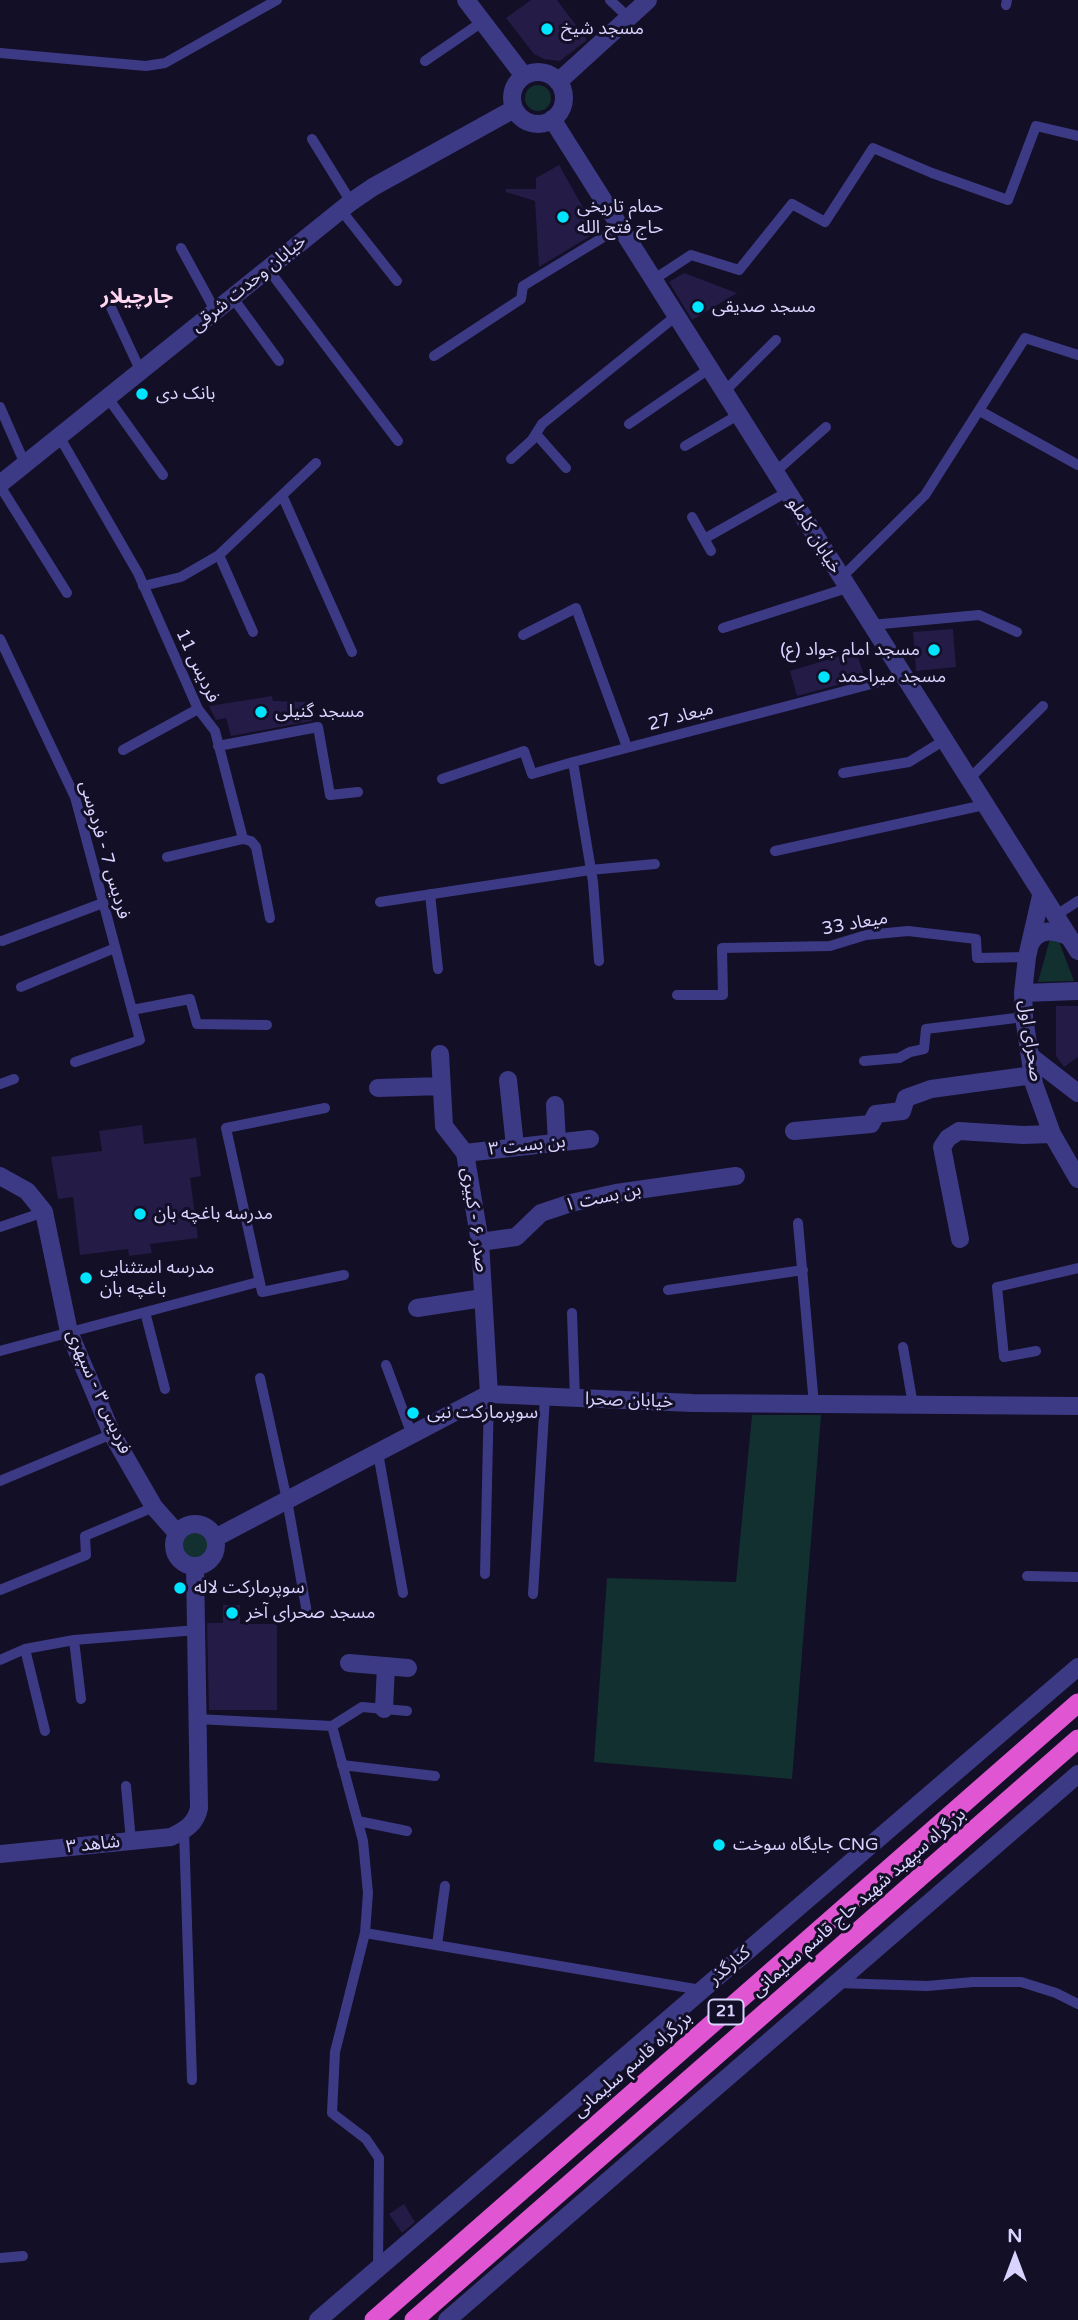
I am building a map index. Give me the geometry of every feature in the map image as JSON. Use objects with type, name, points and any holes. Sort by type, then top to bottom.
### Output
[{"type":"highway","name":"بزرگراه قاسم سلیمانی","points":[[374,2320],[1078,1703]]},
{"type":"highway","name":"بزرگراه سپهبد شهید حاج قاسم سلیمانی","points":[[414,2320],[1078,1739]]},
{"type":"street","points":[[467,0],[524,76]]},
{"type":"street","points":[[558,82],[648,0]]},
{"type":"street","points":[[538,72],[558,82],[563,102],[561,109],[552,119],[531,123],[524,120],[514,109],[513,91],[524,76],[538,72]]},
{"type":"street","name":"خیابان وحدت شرقی","points":[[0,485],[346,206],[373,187],[514,109]]},
{"type":"street","name":"خیابان کاملو","points":[[552,119],[1078,951]]},
{"type":"street","name":"صحرای اول","points":[[1041,896],[1028,951],[1023,993],[1024,1017],[1033,1075],[1052,1134],[1078,1179]]},
{"type":"street","points":[[1028,951],[1042,932],[1054,931],[1068,936]]},
{"type":"street","points":[[1023,993],[1078,991]]},
{"type":"street","name":"صدر ۶ - کبیری","points":[[440,1054],[443,1126],[465,1153],[481,1242],[489,1395]]},
{"type":"street","points":[[1030,1056],[1078,1093]]},
{"type":"street","points":[[794,1131],[872,1124],[876,1114],[902,1111],[906,1098],[931,1089],[1033,1075]]},
{"type":"street","points":[[508,1080],[515,1146]]},
{"type":"street","points":[[378,1088],[441,1086]]},
{"type":"street","points":[[555,1105],[557,1143]]},
{"type":"street","points":[[960,1239],[942,1147],[948,1138],[959,1131],[1052,1134]]},
{"type":"street","name":"بن بست ۳","points":[[465,1153],[590,1139]]},
{"type":"street","name":"بن بست ۱","points":[[481,1242],[516,1237],[541,1213],[571,1203],[616,1193],[736,1176]]},
{"type":"street","points":[[1,1177],[27,1191],[44,1212]]},
{"type":"street","name":"فردیس ۳ - سپهری","points":[[44,1212],[69,1332],[113,1434],[154,1507],[177,1533]]},
{"type":"street","points":[[417,1308],[483,1297]]},
{"type":"street","name":"خیابان صحرا","points":[[215,1538],[489,1395],[814,1405],[1078,1406]]},
{"type":"street","points":[[197,1524],[208,1528],[215,1538],[214,1555],[206,1563],[195,1566],[184,1563],[176,1555],[174,1544],[177,1533],[186,1526],[197,1524]]},
{"type":"street","points":[[184,1830],[196,1818],[199,1808],[195,1566]]},
{"type":"street","points":[[349,1663],[408,1668]]},
{"type":"street","points":[[384,1709],[386,1666]]},
{"type":"street","name":"کنارگذر","points":[[318,2320],[1078,1667]]},
{"type":"street","points":[[447,2320],[1078,1774]]},
{"type":"street","name":"شاهد ۳","points":[[0,1854],[171,1837],[184,1830]]},
{"type":"lane","points":[[0,53],[146,66],[165,63],[277,0]]},
{"type":"lane","points":[[610,0],[629,18]]},
{"type":"lane","points":[[425,61],[482,22]]},
{"type":"lane","points":[[653,280],[691,255],[740,270],[792,204],[825,222],[873,148],[932,173],[1008,200],[1036,126],[1078,136]]},
{"type":"lane","points":[[312,139],[346,206],[397,281]]},
{"type":"lane","points":[[434,356],[521,299],[523,286],[620,227]]},
{"type":"lane","points":[[181,248],[216,312]]},
{"type":"lane","points":[[268,269],[398,442]]},
{"type":"lane","points":[[233,298],[279,361]]},
{"type":"lane","points":[[108,301],[141,372]]},
{"type":"lane","points":[[511,459],[542,424],[676,316]]},
{"type":"lane","points":[[723,628],[844,583],[925,495],[1025,338],[1078,355]]},
{"type":"lane","points":[[724,392],[776,340]]},
{"type":"lane","points":[[629,424],[709,369]]},
{"type":"lane","points":[[108,398],[163,475]]},
{"type":"lane","points":[[0,407],[25,464]]},
{"type":"lane","points":[[980,411],[1078,465]]},
{"type":"lane","points":[[685,446],[738,415]]},
{"type":"lane","points":[[774,472],[826,426]]},
{"type":"lane","points":[[536,433],[566,468]]},
{"type":"lane","name":"فردیس 11","points":[[59,436],[143,586],[198,709],[215,731],[243,839],[251,841],[256,847],[270,918]]},
{"type":"lane","points":[[143,586],[181,577],[219,555],[316,463]]},
{"type":"lane","points":[[0,485],[67,593]]},
{"type":"lane","points":[[704,539],[787,492]]},
{"type":"lane","points":[[282,495],[352,652]]},
{"type":"lane","points":[[692,517],[711,551]]},
{"type":"lane","points":[[219,555],[253,632]]},
{"type":"lane","points":[[523,635],[576,608],[627,747]]},
{"type":"lane","points":[[870,625],[979,615],[1017,632]]},
{"type":"lane","name":"فردیس 7 - فردوسی","points":[[0,639],[75,797],[140,1040],[75,1062]]},
{"type":"lane","name":"میعاد 27","points":[[442,779],[524,751],[532,774],[902,676]]},
{"type":"lane","points":[[968,780],[1043,706]]},
{"type":"lane","points":[[123,750],[198,709]]},
{"type":"lane","points":[[218,746],[318,727],[330,795],[358,792]]},
{"type":"lane","points":[[843,773],[909,762],[943,741]]},
{"type":"lane","points":[[573,762],[590,870],[599,961]]},
{"type":"lane","points":[[775,851],[984,805]]},
{"type":"lane","points":[[167,857],[243,839]]},
{"type":"lane","points":[[380,902],[590,870],[654,864]]},
{"type":"lane","points":[[430,894],[438,968]]},
{"type":"lane","points":[[1055,916],[1078,901]]},
{"type":"lane","points":[[2,941],[103,903]]},
{"type":"lane","name":"میعاد 33","points":[[677,995],[723,995],[722,948],[830,946],[866,935],[908,931],[976,939],[977,958],[1028,951]]},
{"type":"lane","points":[[21,987],[115,948]]},
{"type":"lane","points":[[132,1010],[190,999],[197,1024],[267,1025]]},
{"type":"lane","points":[[864,1061],[899,1058],[924,1049],[926,1029],[1024,1017]]},
{"type":"lane","points":[[0,1084],[13,1079]]},
{"type":"lane","points":[[325,1108],[226,1128],[261,1292],[344,1275]]},
{"type":"lane","points":[[0,1227],[44,1212]]},
{"type":"lane","points":[[798,1223],[814,1405]]},
{"type":"lane","points":[[1036,1351],[1004,1357],[997,1287],[1078,1268]]},
{"type":"lane","points":[[668,1290],[803,1270]]},
{"type":"lane","points":[[0,1351],[258,1282]]},
{"type":"lane","points":[[145,1312],[165,1389]]},
{"type":"lane","points":[[572,1313],[575,1399]]},
{"type":"lane","points":[[903,1347],[913,1405]]},
{"type":"lane","points":[[386,1365],[412,1435]]},
{"type":"lane","points":[[260,1378],[287,1500],[307,1613]]},
{"type":"lane","points":[[485,1574],[489,1395]]},
{"type":"lane","points":[[533,1594],[545,1397]]},
{"type":"lane","points":[[0,1481],[113,1434]]},
{"type":"lane","points":[[378,1453],[403,1592]]},
{"type":"lane","points":[[0,1590],[86,1555],[85,1536],[154,1507]]},
{"type":"lane","points":[[1027,1576],[1078,1577]]},
{"type":"lane","points":[[0,1660],[25,1649],[74,1640],[197,1630]]},
{"type":"lane","points":[[74,1640],[81,1699]]},
{"type":"lane","points":[[25,1649],[45,1731]]},
{"type":"lane","points":[[197,1719],[332,1726],[362,1707],[407,1711]]},
{"type":"lane","points":[[332,1726],[363,1841],[368,1894],[365,1933],[335,2052],[332,2113],[366,2139],[379,2158],[379,2268]]},
{"type":"lane","points":[[342,1765],[435,1776]]},
{"type":"lane","points":[[126,1786],[131,1841]]},
{"type":"lane","points":[[358,1821],[407,1831]]},
{"type":"lane","points":[[184,1830],[192,2080]]},
{"type":"lane","points":[[438,1945],[445,1886]]},
{"type":"lane","points":[[365,1933],[701,1990]]},
{"type":"lane","points":[[834,1983],[927,1986],[1021,1982],[1056,1993],[1078,2004]]},
{"type":"lane","points":[[0,2258],[23,2256]]},
{"type":"green space","points":[[538,85],[547,89],[551,98],[547,107],[538,111],[529,107],[525,98],[529,89]]},
{"type":"green space","points":[[1050,939],[1058,939],[1074,981],[1038,982]]},
{"type":"green space","points":[[752,1415],[821,1415],[792,1779],[594,1762],[607,1578],[736,1582]]},
{"type":"green space","points":[[195,1530],[205,1535],[210,1545],[205,1555],[195,1560],[185,1555],[180,1545],[185,1535]]},
{"type":"building","name":"مسجد شیخ","points":[[531,0],[557,0],[587,40],[560,61],[544,59],[534,54],[506,18]]},
{"type":"building","name":"حمام تاریخی حاج فتح الله","points":[[559,165],[597,232],[539,267],[535,201],[506,192],[506,189],[536,189],[536,178]]},
{"type":"building","name":"مسجد صدیقی","points":[[684,273],[737,293],[692,320],[669,282]]},
{"type":"building","name":"مسجد امام جواد (ع)","points":[[953,629],[956,667],[916,671],[913,632]]},
{"type":"building","name":"مسجد میراحمد","points":[[856,651],[864,675],[851,679],[852,681],[797,696],[790,671]]},
{"type":"building","name":"مسجد گنیلی","points":[[272,696],[273,701],[309,702],[312,721],[231,736],[226,718],[216,720],[209,706]]},
{"type":"building","points":[[1056,1006],[1078,1006],[1078,1057],[1064,1067],[1056,1056]]},
{"type":"building","points":[[142,1125],[144,1144],[196,1138],[201,1176],[190,1178],[198,1238],[150,1244],[152,1253],[129,1256],[128,1249],[80,1255],[73,1197],[58,1199],[51,1157],[102,1151],[99,1131]]},
{"type":"building","name":"مسجد صحرای آخر","points":[[223,1605],[240,1605],[240,1624],[277,1624],[277,1710],[209,1710],[207,1623],[223,1623]]},
{"type":"building","points":[[404,2204],[415,2222],[402,2233],[389,2214]]},
{"type":"place","name":"مسجد شیخ","points":[[547,29]]},
{"type":"place","name":"حمام تاریخی حاج فتح الله","points":[[563,217]]},
{"type":"place","name":"مسجد صدیقی","points":[[698,307]]},
{"type":"place","name":"بانک دی","points":[[142,394]]},
{"type":"place","name":"مسجد امام جواد (ع)","points":[[934,650]]},
{"type":"place","name":"مسجد میراحمد","points":[[824,677]]},
{"type":"place","name":"مسجد گنیلی","points":[[261,712]]},
{"type":"place","name":"مدرسه باغچه بان","points":[[140,1214]]},
{"type":"place","name":"مدرسه استثنایی باغچه بان","points":[[86,1278]]},
{"type":"place","name":"سوپرمارکت نبی","points":[[413,1413]]},
{"type":"place","name":"سوپرمارکت لاله","points":[[180,1588]]},
{"type":"place","name":"مسجد صحرای آخر","points":[[232,1613]]},
{"type":"place","name":"جایگاه سوخت CNG","points":[[719,1845]]},
{"type":"district","name":"جارچیلار","points":[[137,297]]}]
